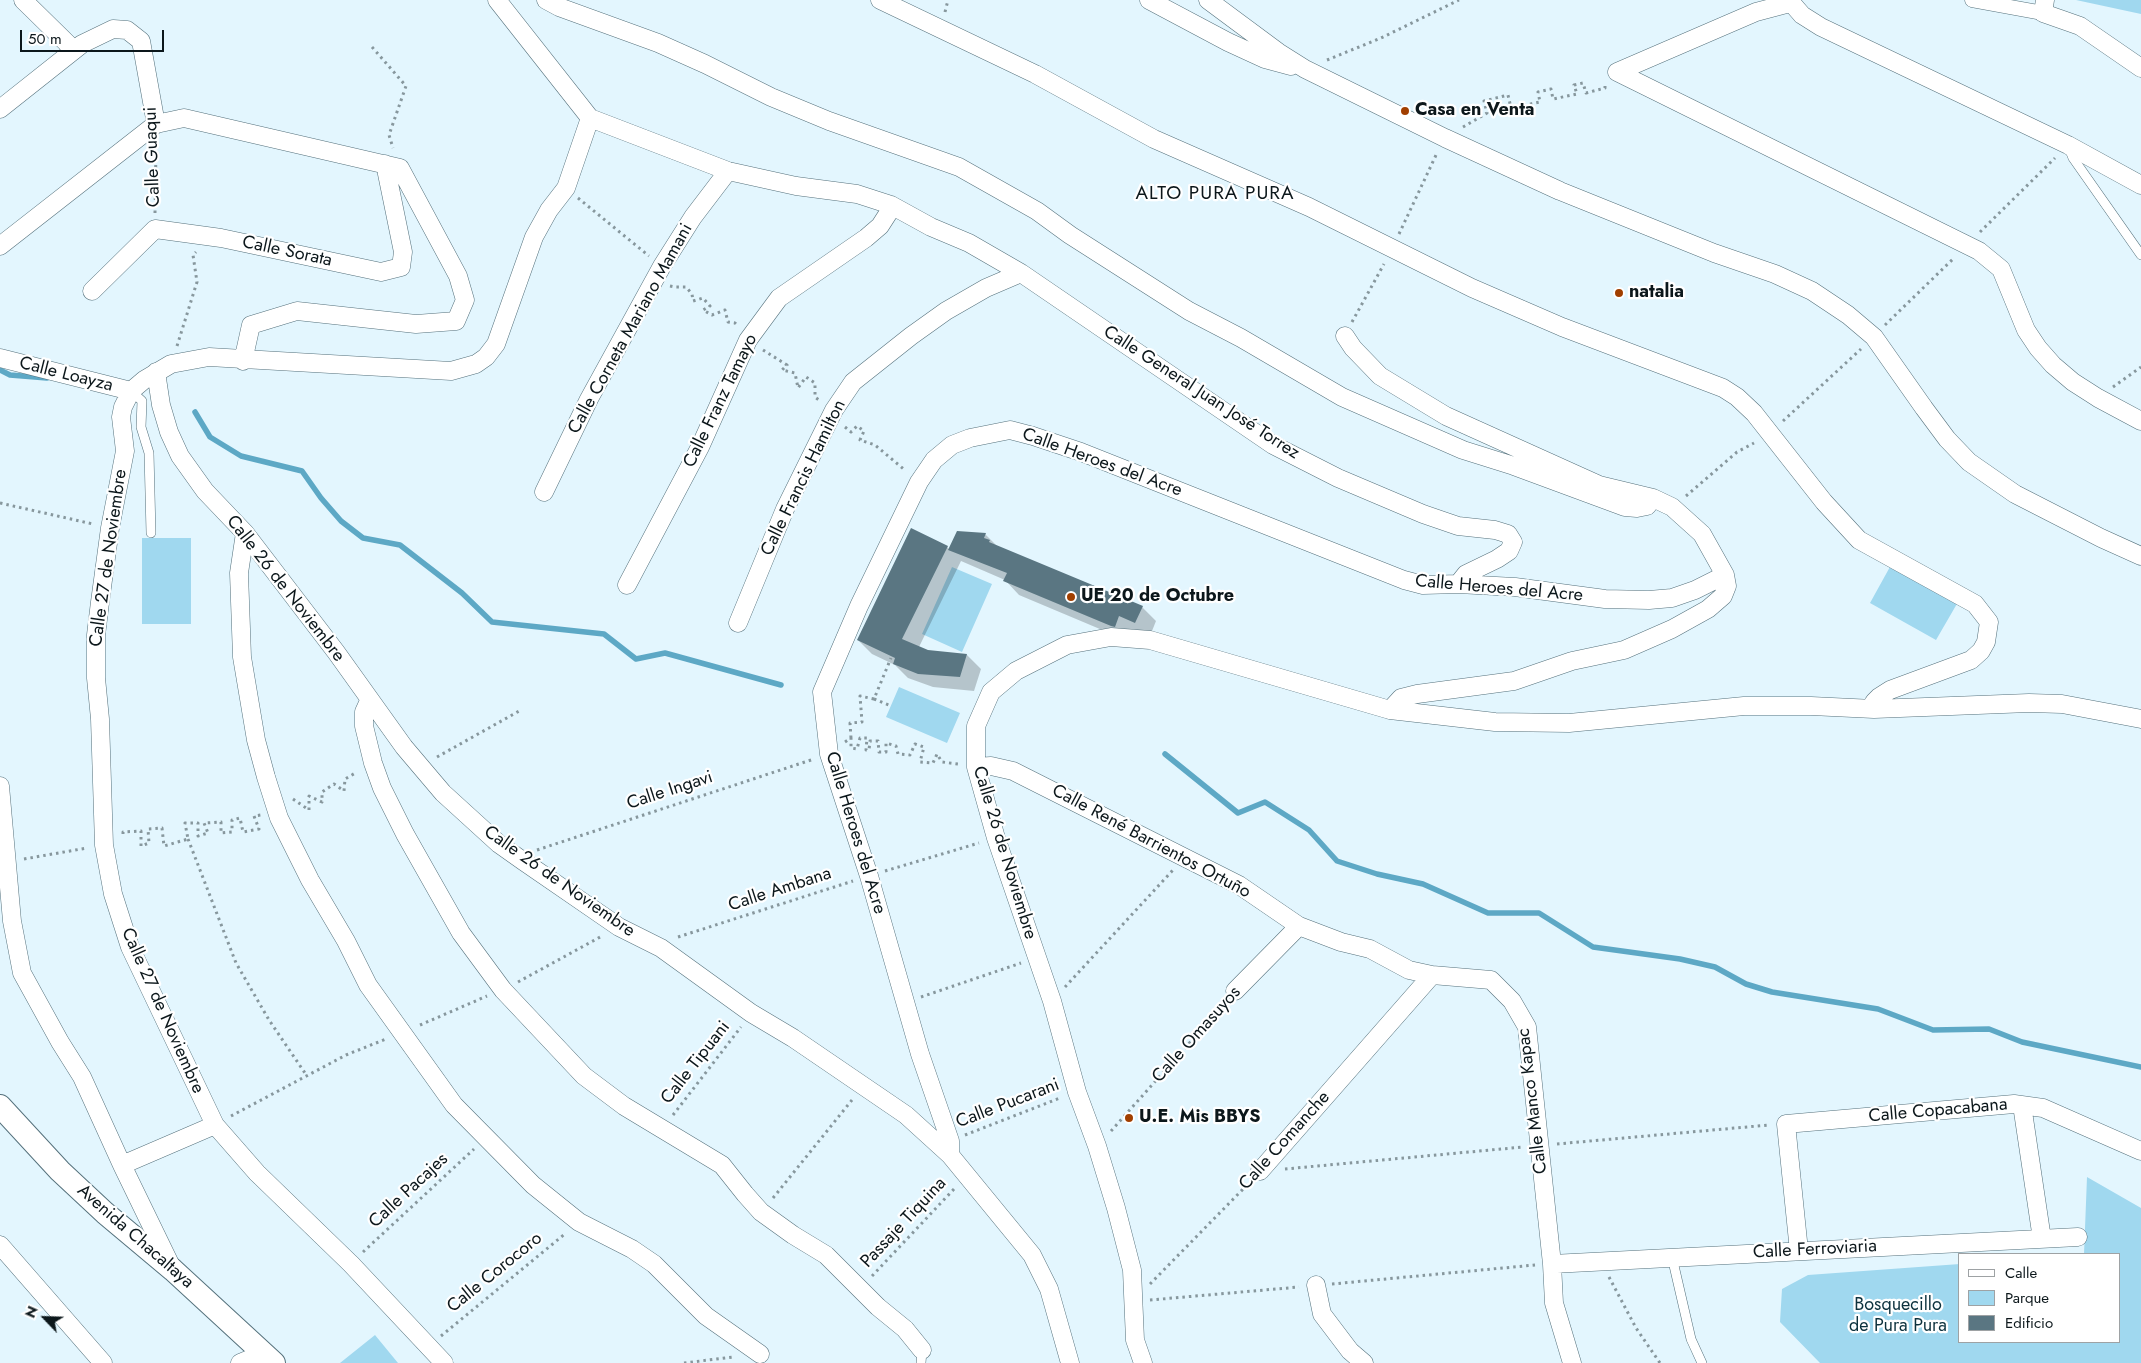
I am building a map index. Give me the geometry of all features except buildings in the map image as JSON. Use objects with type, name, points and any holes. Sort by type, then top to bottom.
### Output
[{"type":"street","points":[[23,0],[74,50]]},
{"type":"street","points":[[131,391],[164,368],[209,358],[451,371],[465,368],[486,357],[496,344],[502,331],[534,237],[549,210],[566,188],[590,118],[497,0]]},
{"type":"street","points":[[546,0],[559,7],[658,43],[771,97],[830,121],[959,167],[1037,211],[1070,235],[1189,311],[1242,338],[1342,397],[1463,450],[1625,506],[1637,508],[1647,506],[1653,498]]},
{"type":"street","points":[[880,0],[1035,74],[1154,139],[1309,208],[1472,288],[1562,327],[1723,388],[1737,397],[1754,413],[1824,502],[1859,540],[1975,604],[1989,622],[1986,642],[1981,651],[1971,660],[1890,690],[1874,702],[1874,709]]},
{"type":"street","points":[[1149,0],[1228,42],[1266,59],[1305,69]]},
{"type":"street","points":[[1208,0],[1278,52],[1305,69],[1445,138],[1560,191],[1705,250],[1775,274],[1812,291],[1848,315],[1874,337],[1947,439],[1975,467],[2015,494],[2141,556]]},
{"type":"street","points":[[1972,0],[2044,6],[2080,26],[2141,68]]},
{"type":"street","points":[[2141,185],[2068,145],[1829,31],[1802,15],[1789,1],[1756,12],[1617,72],[1979,250],[2001,269],[2026,330],[2038,348],[2053,364],[2073,382],[2141,421]]},
{"type":"street","name":"Calle Guaqui","points":[[0,110],[74,50],[113,28],[127,30],[141,41],[156,124]]},
{"type":"street","points":[[0,246],[156,124],[184,118],[392,166],[458,276],[465,300],[456,321],[416,324],[297,311],[251,325],[243,361]]},
{"type":"street","name":"Calle General Juan José Torrez","points":[[590,118],[728,170],[796,186],[857,194],[891,205],[931,227],[969,243],[1021,273],[1273,445],[1338,478],[1423,514],[1458,526],[1495,530],[1508,534],[1513,542],[1509,551],[1466,574],[1458,584]]},
{"type":"street","name":"Calle Sorata","points":[[155,229],[214,237],[381,272],[401,267],[403,252],[392,166]]},
{"type":"street","name":"Calle Corneta Mariano Mamani","points":[[544,492],[589,399],[662,266],[693,217],[728,170]]},
{"type":"street","name":"Calle Franz Tamayo","points":[[627,585],[700,447],[748,340],[779,298],[866,238],[880,226],[890,212],[891,205]]},
{"type":"street","points":[[92,290],[155,229]]},
{"type":"street","name":"Calle Francis Hamilton","points":[[738,622],[785,508],[834,410],[853,382],[910,336],[946,311],[986,288],[1021,273]]},
{"type":"street","points":[[1345,336],[1352,348],[1380,376],[1446,416],[1599,485],[1653,498],[1672,507],[1702,534],[1725,575],[1727,586],[1723,596],[1708,609],[1672,629],[1624,650],[1572,661],[1514,681],[1417,694],[1401,698],[1390,710]]},
{"type":"street","name":"Calle Loayza","points":[[0,358],[131,391]]},
{"type":"street","name":"Calle 26 de Noviembre","points":[[164,368],[164,414],[169,432],[180,456],[205,491],[244,533],[336,652],[370,701],[443,793],[499,844],[523,861],[619,927],[660,948],[751,1013],[793,1038],[906,1115],[950,1148],[968,1175],[1032,1255],[1049,1289],[1070,1363]]},
{"type":"street","name":"Calle 27 de Noviembre","points":[[131,391],[123,407],[121,417],[125,451],[110,528],[96,635],[96,678],[100,719],[104,845],[113,894],[130,947],[215,1125],[257,1173],[351,1264],[444,1363]]},
{"type":"street","name":"Calle Heroes del Acre","points":[[950,1148],[904,1003],[869,876],[829,754],[822,692],[859,606],[919,482],[934,460],[952,445],[970,438],[1010,430],[1033,436],[1081,452],[1404,580],[1423,585],[1458,584],[1515,587],[1605,599],[1649,600],[1680,595],[1716,581],[1725,575]]},
{"type":"street","points":[[244,533],[239,573],[242,657],[256,740],[276,810],[310,880],[368,985],[454,1105],[533,1185],[579,1222],[632,1249],[654,1264],[706,1316],[764,1358]]},
{"type":"street","name":"Calle 26 de Noviembre","points":[[1143,1363],[1135,1340],[1132,1270],[1097,1146],[1077,1092],[1052,1001],[996,838],[976,766],[976,726],[991,692],[1016,671],[1068,645],[1111,637],[1150,640],[1390,710],[1495,722],[1569,723],[1744,706],[1810,706],[1874,709],[2029,703],[2062,704],[2141,719]]},
{"type":"street","points":[[370,701],[364,712],[364,726],[372,763],[382,788],[404,834],[456,925],[503,990],[584,1076],[624,1106],[722,1165],[762,1212],[793,1235],[826,1254],[878,1307],[905,1329],[922,1356]]},
{"type":"street","name":"Calle René Barrientos Ortuño","points":[[976,766],[990,766],[1013,771],[1239,885],[1299,926],[1341,942],[1370,949],[1402,967],[1432,974]]},
{"type":"street","points":[[0,786],[12,921],[22,973],[60,1042],[82,1077],[122,1165],[174,1270]]},
{"type":"street","name":"Calle Omasuyos","points":[[1235,991],[1299,926]]},
{"type":"street","name":"Calle Comanche","points":[[1260,1171],[1432,974]]},
{"type":"street","name":"Calle Manco Kapac","points":[[1432,974],[1491,980],[1512,1001],[1527,1027],[1552,1264],[1554,1303],[1572,1363]]},
{"type":"street","name":"Calle Copacabana","points":[[1799,1251],[1786,1124],[1997,1104],[2022,1105],[2043,1108],[2141,1151]]},
{"type":"street","points":[[2022,1105],[2042,1239]]},
{"type":"street","name":"Avenida Chacaltaya","points":[[0,1106],[60,1171],[105,1213],[174,1270],[269,1358]]},
{"type":"street","points":[[122,1165],[215,1125]]},
{"type":"street","name":"Calle Ferroviaria","points":[[1552,1264],[2078,1237]]},
{"type":"street","points":[[0,1244],[8,1264],[102,1363]]},
{"type":"street","points":[[1316,1285],[1322,1314],[1350,1351],[1364,1363]]},
{"type":"street","points":[[240,1363],[269,1358]]},
{"type":"lane","points":[[2068,145],[2073,158],[2141,255]]},
{"type":"lane","points":[[131,391],[142,402],[142,427],[149,452],[151,533]]},
{"type":"lane","points":[[1672,1258],[1691,1339],[1702,1363]]},
{"type":"path","points":[[1305,69],[1381,38],[1459,0]]},
{"type":"path","points":[[372,47],[406,86],[389,135],[392,166]]},
{"type":"path","name":"Calle Guaqui","points":[[155,229],[156,124]]},
{"type":"path","points":[[164,368],[197,282],[193,255],[214,237]]},
{"type":"path","points":[[2098,398],[2141,367]]},
{"type":"path","points":[[0,502],[110,528]]},
{"type":"path","points":[[874,699],[891,658]]},
{"type":"path","points":[[891,706],[860,696],[862,722],[850,723],[851,748],[858,749],[860,738],[867,738],[866,750],[869,750],[870,741],[878,741],[879,752],[886,752],[886,743],[896,746],[898,754],[910,754],[915,744],[924,748],[920,762],[933,763],[937,754],[942,762],[976,766]]},
{"type":"path","points":[[421,766],[521,710]]},
{"type":"path","name":"Calle Ingavi","points":[[523,861],[542,848],[829,754],[851,738]]},
{"type":"path","points":[[307,1076],[269,1020],[236,963],[188,839],[186,823],[198,823],[198,836],[208,833],[204,823],[221,822],[221,833],[232,832],[232,820],[240,818],[243,832],[259,829],[254,816],[276,810],[290,819],[297,809],[292,799],[309,810],[310,796],[322,802],[322,792],[334,784],[344,791],[345,779],[372,763]]},
{"type":"path","points":[[124,839],[123,832],[141,831],[141,846],[149,843],[148,829],[162,828],[164,846],[188,839]]},
{"type":"path","name":"Calle Ambana","points":[[660,948],[673,938],[996,838]]},
{"type":"path","points":[[6,862],[104,845]]},
{"type":"path","points":[[1052,1001],[1185,857]]},
{"type":"path","points":[[904,1003],[1036,957]]},
{"type":"path","name":"Calle Omasuyos","points":[[1097,1146],[1235,991]]},
{"type":"path","name":"Calle Tipuani","points":[[662,1130],[751,1013]]},
{"type":"path","points":[[762,1212],[863,1086]]},
{"type":"path","name":"Calle Pucarani","points":[[950,1148],[1077,1092]]},
{"type":"path","name":"Calle Pacajes","points":[[351,1264],[485,1138]]},
{"type":"path","name":"Calle Comanche","points":[[1132,1302],[1260,1171]]},
{"type":"path","name":"Passaje Tiquina","points":[[860,1289],[968,1175]]},
{"type":"path","name":"Calle Corocoro","points":[[429,1346],[579,1222]]},
{"type":"path","points":[[1601,1261],[1636,1328],[1660,1363]]},
{"type":"path","points":[[1132,1302],[1552,1264]]},
{"type":"path","points":[[684,1363],[764,1358]]},
{"type":"green space","points":[[2076,0],[2141,0],[2141,14]]},
{"type":"green space","points":[[142,538],[191,538],[191,624],[142,624]]},
{"type":"green space","points":[[1891,565],[1958,602],[1936,640],[1870,603]]},
{"type":"green space","points":[[952,567],[992,584],[962,652],[922,634]]},
{"type":"green space","points":[[899,687],[960,713],[947,743],[886,717]]},
{"type":"green space","name":"Bosquecillo de Pura Pura","points":[[2087,1177],[2141,1208],[2141,1363],[1820,1363],[1780,1322],[1782,1289],[1808,1275],[1958,1264],[1958,1343],[2121,1343],[2121,1253],[2084,1253]]},
{"type":"green space","points":[[375,1335],[398,1363],[340,1363]]},
{"type":"waterway","points":[[0,370],[10,375],[47,378]]},
{"type":"waterway","points":[[195,412],[210,437],[241,456],[302,471],[321,498],[341,521],[363,538],[400,545],[462,593],[492,622],[604,634],[636,659],[665,653],[781,685]]},
{"type":"waterway","points":[[1165,754],[1238,813],[1265,802],[1309,830],[1337,861],[1377,874],[1423,884],[1488,913],[1539,913],[1593,947],[1680,959],[1715,967],[1746,984],[1772,992],[1878,1009],[1933,1030],[1989,1029],[2022,1042],[2141,1067]]},
{"type":"place","name":"Casa en Venta","points":[[1405,111]]},
{"type":"place","name":"natalia","points":[[1619,293]]},
{"type":"place","name":"UE 20 de Octubre","points":[[1071,597]]},
{"type":"place","name":"U.E. Mis BBYS","points":[[1129,1118]]},
{"type":"district","name":"ALTO PURA PURA","points":[[1215,194]]}]
